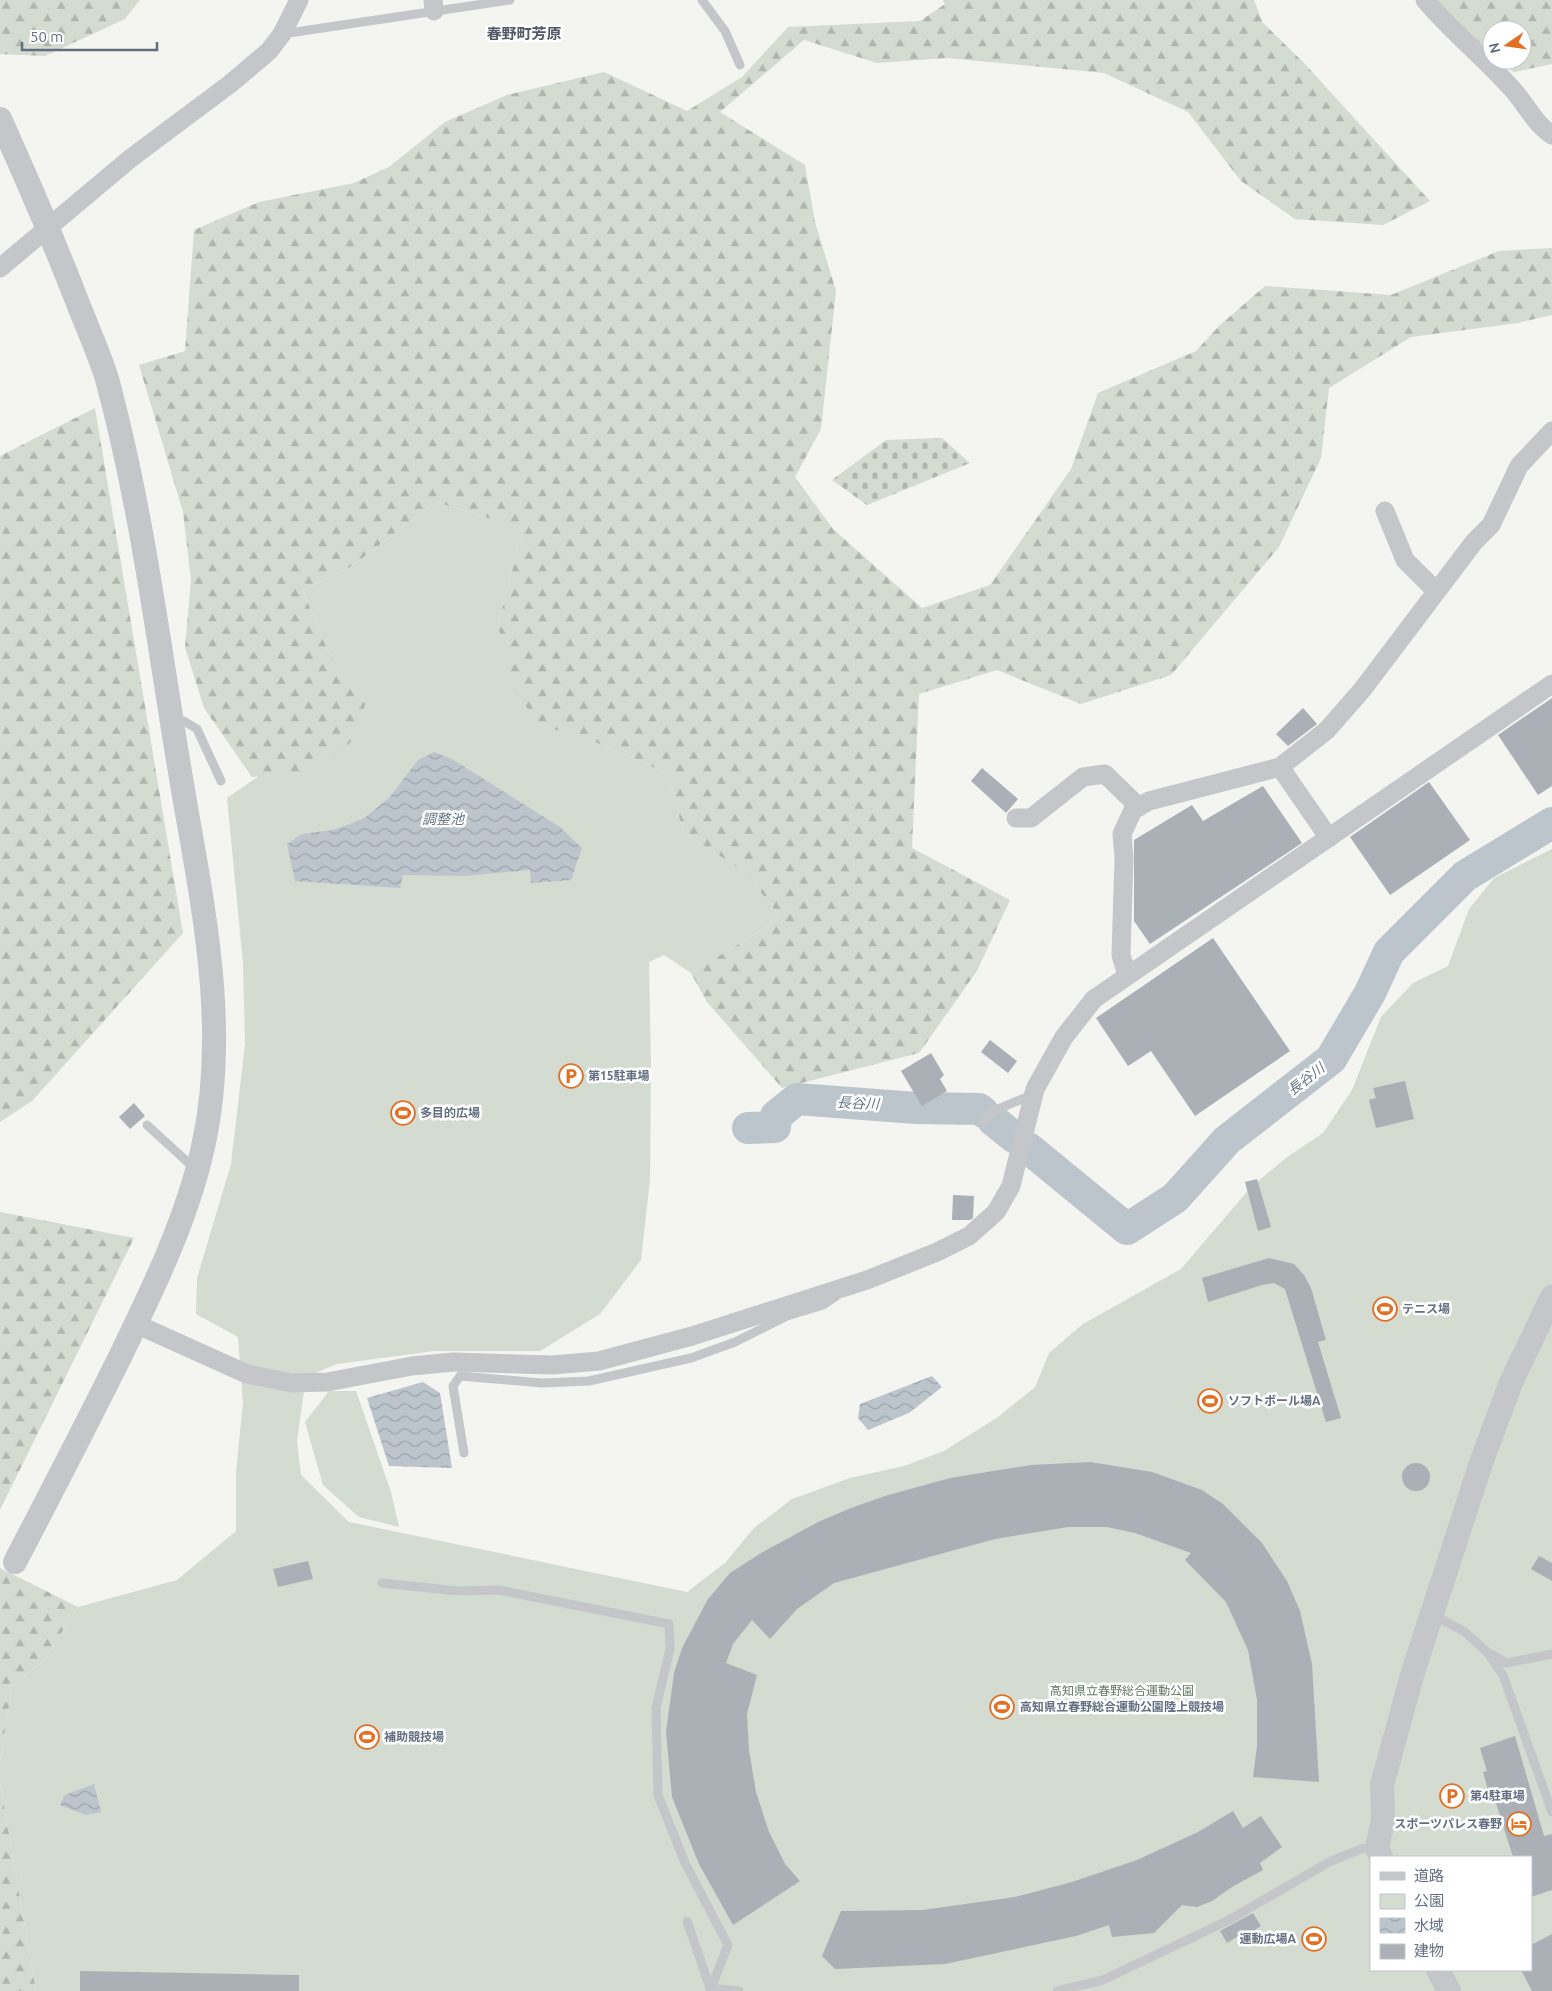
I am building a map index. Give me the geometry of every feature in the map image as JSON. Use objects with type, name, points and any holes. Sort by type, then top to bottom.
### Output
[{"type":"street","points":[[0,268],[131,158],[230,84],[269,51],[282,34],[298,0]]},
{"type":"street","points":[[1425,0],[1446,25],[1514,92],[1541,128],[1552,135]]},
{"type":"street","points":[[0,118],[48,227],[108,386],[130,475],[152,586],[172,724],[206,931],[213,1025],[212,1090],[203,1147],[176,1236],[136,1324],[16,1562]]},
{"type":"street","points":[[1127,975],[1121,955],[1124,858],[1122,834],[1133,810],[1149,801],[1280,768],[1327,730],[1362,690],[1474,542],[1491,525],[1519,466],[1552,430]]},
{"type":"street","points":[[1385,511],[1406,560],[1436,591]]},
{"type":"street","points":[[136,1324],[247,1374],[292,1383],[327,1382],[412,1366],[454,1362],[552,1365],[599,1361],[692,1336],[857,1283],[937,1252],[969,1236],[996,1212],[1011,1186],[1034,1094],[1064,1037],[1094,999],[1552,684]]},
{"type":"street","points":[[1280,768],[1328,838]]},
{"type":"street","points":[[1016,818],[1031,818],[1083,777],[1105,774],[1139,806]]},
{"type":"street","points":[[1379,1853],[1383,1820],[1382,1785],[1413,1672],[1481,1463],[1512,1380],[1552,1297]]},
{"type":"street","points":[[1439,1971],[1449,1991]]},
{"type":"lane","points":[[282,34],[433,6],[510,0]]},
{"type":"lane","points":[[702,0],[725,32],[740,65]]},
{"type":"lane","points":[[172,724],[184,721],[197,729],[221,781]]},
{"type":"lane","points":[[984,1120],[991,1112],[1034,1094]]},
{"type":"lane","points":[[147,1125],[196,1170]]},
{"type":"lane","points":[[464,1453],[453,1386],[460,1376],[542,1384],[589,1381],[691,1358],[735,1342],[787,1316],[823,1305],[857,1283]]},
{"type":"lane","points":[[382,1583],[458,1591],[499,1590],[669,1624],[670,1649],[656,1708],[658,1796],[685,1863],[728,1945],[710,1989]]},
{"type":"lane","points":[[1432,1614],[1464,1632],[1487,1652],[1503,1675],[1552,1812]]},
{"type":"lane","points":[[1487,1652],[1511,1663],[1552,1654]]},
{"type":"lane","points":[[1057,1991],[1103,1980],[1229,1920],[1329,1862],[1361,1849],[1379,1853]]},
{"type":"lane","points":[[687,1922],[710,1989]]},
{"type":"lane","points":[[710,1989],[739,1991]]},
{"type":"green space","points":[[0,0],[140,0],[125,19],[45,56],[0,54]]},
{"type":"green space","points":[[943,0],[1254,0],[1263,23],[1303,62],[1430,201],[1383,225],[1295,219],[1241,181],[1188,112],[1104,73],[947,58],[877,63],[804,40],[720,112],[805,165],[815,222],[836,291],[821,429],[795,477],[833,529],[922,608],[990,585],[1071,469],[1098,393],[1196,351],[1219,326],[1265,286],[1391,295],[1499,251],[1552,248],[1552,315],[1518,323],[1411,337],[1329,388],[1321,458],[1279,547],[1171,675],[1081,704],[997,670],[919,694],[912,848],[1010,900],[977,971],[919,1053],[782,1088],[707,1002],[691,973],[781,918],[744,871],[683,833],[669,774],[595,742],[537,724],[511,682],[498,625],[523,529],[436,502],[352,566],[303,591],[328,651],[366,703],[350,743],[305,773],[252,777],[204,708],[185,647],[191,580],[183,512],[139,365],[185,351],[194,230],[259,202],[354,183],[389,167],[445,122],[507,95],[604,72],[687,111],[742,77],[788,27],[920,21],[945,4]]},
{"type":"green space","points":[[1433,0],[1552,0],[1552,64],[1532,68],[1532,20],[1482,20],[1482,49]]},
{"type":"green space","points":[[95,408],[183,933],[32,1101],[0,1122],[0,456]]},
{"type":"green space","points":[[942,438],[970,463],[867,505],[832,480],[886,440]]},
{"type":"green space","name":"高知県立春野総合運動公園","points":[[436,502],[523,529],[498,625],[537,724],[595,742],[669,774],[683,833],[744,871],[781,918],[691,973],[664,955],[649,962],[651,1067],[650,1179],[641,1260],[600,1314],[540,1351],[434,1351],[337,1364],[306,1377],[297,1441],[301,1475],[349,1522],[687,1592],[725,1563],[754,1528],[792,1499],[850,1478],[904,1466],[944,1451],[998,1417],[1035,1387],[1049,1353],[1083,1324],[1181,1269],[1251,1187],[1287,1157],[1323,1133],[1352,1090],[1381,1017],[1413,983],[1448,966],[1469,909],[1494,878],[1552,849],[1552,1991],[36,1991],[0,1782],[0,1762],[12,1687],[44,1660],[78,1607],[177,1580],[236,1531],[236,1472],[243,1403],[238,1337],[196,1314],[197,1278],[231,1164],[245,1044],[243,963],[227,798],[259,776],[305,773],[366,703],[328,651],[303,591],[352,566]]},
{"type":"green space","points":[[0,1212],[134,1238],[0,1510]]},
{"type":"green space","points":[[329,1391],[356,1391],[391,1492],[399,1527],[359,1517],[323,1485],[305,1422]]},
{"type":"green space","points":[[0,1568],[78,1607],[44,1660],[12,1687],[0,1762]]},
{"type":"green space","points":[[0,1782],[36,1991],[0,1991]]},
{"type":"water","name":"調整池","points":[[434,752],[452,759],[560,827],[582,848],[571,880],[531,883],[530,870],[464,876],[403,875],[400,888],[295,881],[287,844],[302,834],[333,830],[363,819],[389,798],[418,760]]},
{"type":"water","points":[[932,1376],[942,1387],[909,1413],[868,1430],[858,1418],[860,1404]]},
{"type":"water","points":[[423,1382],[440,1393],[452,1468],[389,1466],[367,1398]]},
{"type":"water","points":[[94,1784],[101,1812],[86,1815],[60,1805],[65,1795]]},
{"type":"building","points":[[1552,698],[1552,786],[1538,795],[1498,735]]},
{"type":"building","points":[[1303,708],[1317,724],[1288,746],[1276,734]]},
{"type":"building","points":[[982,768],[1018,799],[1006,813],[971,781]]},
{"type":"building","points":[[1429,782],[1470,840],[1390,895],[1350,837]]},
{"type":"building","points":[[1263,786],[1302,843],[1150,944],[1134,921],[1134,840],[1192,805],[1203,821]]},
{"type":"building","points":[[1213,938],[1290,1051],[1195,1116],[1151,1051],[1128,1066],[1096,1018]]},
{"type":"building","points":[[990,1040],[1017,1061],[1008,1073],[981,1052]]},
{"type":"building","points":[[931,1053],[944,1075],[940,1079],[947,1091],[922,1106],[901,1071]]},
{"type":"building","points":[[1405,1081],[1414,1119],[1376,1128],[1369,1100],[1376,1098],[1373,1088]]},
{"type":"building","points":[[134,1103],[145,1116],[130,1129],[119,1117]]},
{"type":"building","points":[[1257,1179],[1271,1227],[1258,1231],[1245,1182]]},
{"type":"building","points":[[953,1195],[974,1196],[973,1218],[970,1220],[952,1220]]},
{"type":"building","points":[[1269,1258],[1294,1264],[1304,1275],[1311,1288],[1326,1340],[1318,1342],[1341,1418],[1326,1422],[1285,1289],[1274,1283],[1262,1285],[1208,1302],[1202,1278]]},
{"type":"building","points":[[1090,1462],[1152,1472],[1202,1490],[1223,1504],[1262,1543],[1287,1581],[1300,1611],[1312,1664],[1319,1782],[1253,1777],[1257,1746],[1257,1700],[1248,1650],[1226,1602],[1185,1560],[1191,1553],[1135,1533],[1107,1527],[1068,1527],[995,1539],[834,1583],[797,1609],[770,1639],[752,1620],[733,1644],[726,1663],[757,1675],[747,1714],[749,1750],[756,1792],[769,1832],[785,1864],[800,1881],[733,1925],[699,1864],[672,1797],[666,1732],[674,1673],[682,1648],[708,1599],[730,1573],[761,1553],[818,1522],[851,1508],[885,1496],[950,1478],[1031,1465]]},
{"type":"building","points":[[1416,1463],[1426,1467],[1430,1477],[1426,1487],[1416,1491],[1406,1487],[1402,1477],[1406,1467]]},
{"type":"building","points":[[1539,1556],[1552,1563],[1552,1581],[1531,1569]]},
{"type":"building","points":[[308,1561],[313,1579],[278,1587],[273,1569]]},
{"type":"building","points":[[1515,1736],[1544,1836],[1552,1834],[1552,1890],[1532,1897],[1532,1856],[1513,1856],[1495,1800],[1491,1801],[1483,1772],[1487,1771],[1480,1748]]},
{"type":"building","points":[[1233,1811],[1243,1828],[1261,1816],[1282,1847],[1260,1863],[1263,1870],[1232,1887],[1212,1901],[1197,1907],[1182,1905],[1154,1933],[1112,1937],[1109,1925],[1076,1936],[945,1964],[835,1969],[822,1956],[841,1911],[923,1910],[1015,1897],[1072,1882],[1137,1860],[1198,1832]]},
{"type":"building","points":[[1253,1913],[1261,1926],[1242,1938],[1240,1935],[1227,1943],[1220,1931]]},
{"type":"building","points":[[1552,1934],[1552,1991],[1532,1991],[1522,1971],[1532,1971],[1532,1944]]},
{"type":"building","points":[[80,1971],[299,1975],[299,1991],[80,1991]]},
{"type":"waterway","name":"長谷川","points":[[1028,1148],[1127,1229],[1175,1198],[1227,1140],[1331,1059],[1370,993],[1389,952],[1465,876],[1552,823]]},
{"type":"waterway","name":"長谷川","points":[[748,1128],[775,1127],[776,1116],[797,1099],[916,1108],[979,1109],[983,1112]]},
{"type":"waterway","name":"長谷川","points":[[993,1120],[1014,1137]]},
{"type":"place","name":"第15駐車場","points":[[571,1076]]},
{"type":"place","name":"多目的広場","points":[[403,1113]]},
{"type":"place","name":"テニス場","points":[[1385,1309]]},
{"type":"place","name":"ソフトボール場A","points":[[1210,1401]]},
{"type":"place","name":"高知県立春野総合運動公園陸上競技場","points":[[1002,1707]]},
{"type":"place","name":"補助競技場","points":[[367,1737]]},
{"type":"place","name":"第4駐車場","points":[[1452,1796]]},
{"type":"place","name":"スポーツパレス春野","points":[[1519,1824]]},
{"type":"place","name":"運動広場A","points":[[1314,1939]]},
{"type":"district","name":"春野町芳原","points":[[524,34]]}]
